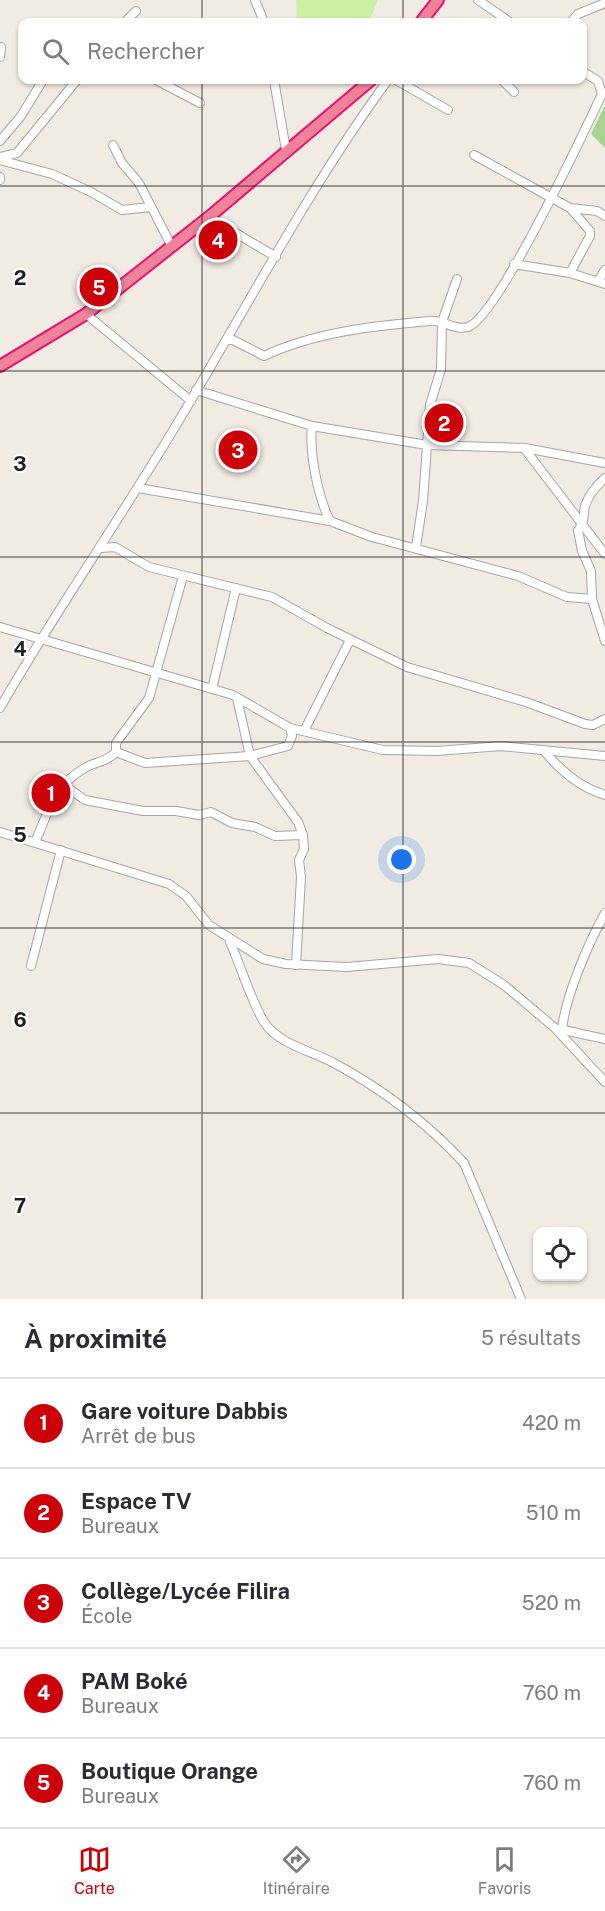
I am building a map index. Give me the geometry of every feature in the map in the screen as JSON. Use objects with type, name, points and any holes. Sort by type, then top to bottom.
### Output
[{"type":"highway","points":[[424,18],[438,0]]},
{"type":"highway","points":[[0,366],[86,314],[209,217],[366,84]]},
{"type":"street","points":[[255,0],[262,18]]},
{"type":"street","points":[[478,0],[504,18]]},
{"type":"street","points":[[574,18],[578,14],[605,3],[598,0]]},
{"type":"street","points":[[129,18],[136,11]]},
{"type":"street","points":[[0,47],[0,57]]},
{"type":"street","points":[[227,340],[233,340],[264,356],[295,341],[366,329],[432,320],[460,328],[472,326],[501,289],[552,198],[602,94],[598,81],[587,74]]},
{"type":"street","points":[[0,141],[21,116],[41,84]]},
{"type":"street","points":[[0,158],[17,153],[74,84]]},
{"type":"street","points":[[164,84],[200,103]]},
{"type":"street","points":[[275,84],[286,150]]},
{"type":"street","points":[[0,708],[41,638],[101,548],[191,401],[351,131],[385,84]]},
{"type":"street","points":[[403,84],[448,110]]},
{"type":"street","points":[[506,84],[514,92]]},
{"type":"street","points":[[113,146],[122,163],[139,183],[172,247]]},
{"type":"street","points":[[474,155],[570,208],[590,231],[590,236],[570,273]]},
{"type":"street","points":[[0,158],[52,174],[91,192],[122,210],[151,207]]},
{"type":"street","points":[[570,208],[597,211],[605,216]]},
{"type":"street","points":[[209,217],[276,257]]},
{"type":"street","points":[[514,264],[570,273],[601,282],[605,270]]},
{"type":"street","points":[[416,547],[423,501],[430,405],[441,369],[442,322],[456,279]]},
{"type":"street","points":[[86,314],[191,401]]},
{"type":"street","points":[[196,390],[312,426],[427,445],[524,448],[605,463]]},
{"type":"street","points":[[312,426],[311,438],[318,485],[330,521]]},
{"type":"street","points":[[524,448],[605,554]]},
{"type":"street","points":[[605,477],[593,488],[585,506],[582,526],[578,530],[582,550],[591,571],[592,599],[605,641]]},
{"type":"street","points":[[138,488],[330,521],[372,537],[518,576],[533,585],[567,597],[592,599]]},
{"type":"street","points":[[101,548],[115,547],[149,567],[272,597],[350,640],[407,667],[525,702],[585,724],[593,725],[605,719]]},
{"type":"street","points":[[35,842],[61,783],[85,767],[110,759],[116,752],[116,743],[149,698],[183,576]]},
{"type":"street","points":[[212,689],[236,588]]},
{"type":"street","points":[[0,627],[212,689],[237,698],[290,728],[383,750],[437,751],[501,746],[605,756]]},
{"type":"street","points":[[304,731],[350,640]]},
{"type":"street","points":[[237,698],[250,756],[298,822],[303,835],[304,849],[299,860],[301,877],[296,964]]},
{"type":"street","points":[[116,752],[145,763],[250,756],[288,746],[292,736],[290,728]]},
{"type":"street","points":[[545,752],[573,779],[591,791],[605,795]]},
{"type":"street","points":[[61,783],[85,800],[143,811],[176,811],[199,815],[211,812],[232,823],[255,827],[275,836],[303,835]]},
{"type":"street","points":[[0,832],[169,884],[186,896],[209,925],[263,959],[296,964],[347,967],[438,959],[469,963],[504,985],[558,1029],[605,1082]]},
{"type":"street","points":[[31,966],[61,850]]},
{"type":"street","points":[[558,1029],[592,938],[605,913]]},
{"type":"street","points":[[230,940],[264,1023],[284,1039],[334,1063],[391,1099],[449,1146],[464,1163],[521,1299]]},
{"type":"street","points":[[558,1029],[605,1039]]},
{"type":"green space","points":[[296,0],[378,0],[371,18],[297,18]]},
{"type":"green space","points":[[605,105],[605,148],[591,134]]},
{"type":"place","name":"PAM Boké","points":[[218,240]]},
{"type":"place","name":"Boutique Orange","points":[[99,287]]},
{"type":"place","name":"Espace TV","points":[[444,423]]},
{"type":"place","name":"Collège/Lycée Filira","points":[[238,450]]},
{"type":"place","name":"Gare voiture Dabbis","points":[[51,793]]}]
